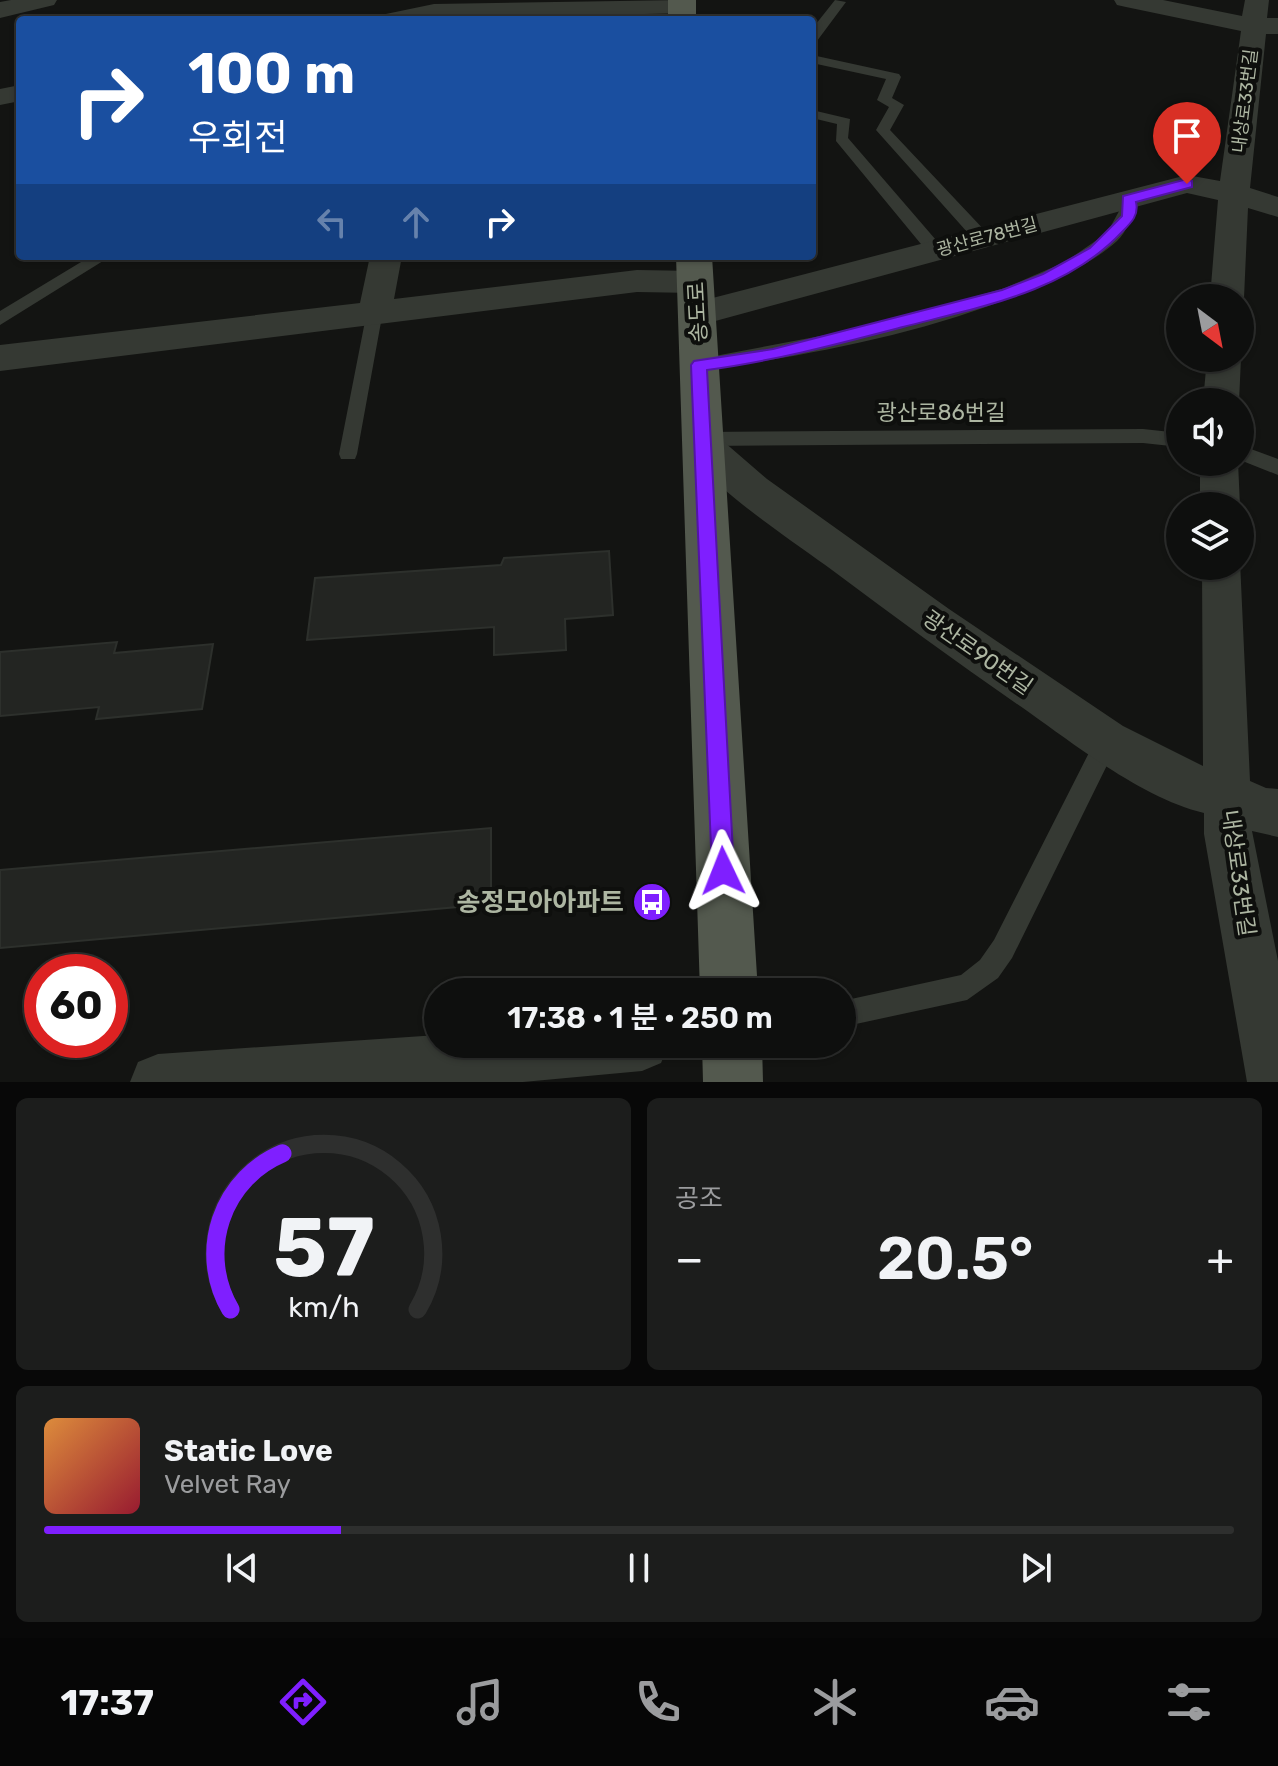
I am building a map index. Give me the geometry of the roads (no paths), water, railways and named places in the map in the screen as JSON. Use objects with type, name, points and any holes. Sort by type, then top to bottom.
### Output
[{"type":"main road","name":"송도로","points":[[691,276],[699,365],[728,978]]},
{"type":"main road","points":[[732,1058],[733,1082]]},
{"type":"street","points":[[0,10],[45,0]]},
{"type":"street","points":[[1126,0],[1263,17]]},
{"type":"street","points":[[410,16],[434,11],[682,9]]},
{"type":"street","name":"내상로33번길","points":[[1228,284],[1234,193],[1263,17]]},
{"type":"street","name":"광산로78번길","points":[[0,358],[637,281],[936,251],[1187,184],[1234,193],[1278,207]]},
{"type":"street","points":[[375,311],[385,260]]},
{"type":"street","name":"광산로90번길","points":[[703,442],[765,499],[934,622],[1107,741],[1189,786],[1228,795],[1264,812],[1278,813]]},
{"type":"street","name":"내상로33번길","points":[[1222,580],[1228,834],[1275,1082]]},
{"type":"street","points":[[158,1082],[488,1058]]},
{"type":"lane","points":[[816,33],[840,2]]},
{"type":"lane","points":[[816,60],[894,77],[884,100],[897,105],[883,130],[982,238]]},
{"type":"lane","points":[[816,115],[845,122],[841,138],[936,251]]},
{"type":"lane","points":[[699,365],[773,355],[1006,294],[1048,278],[1096,252],[1129,217],[1131,204],[1127,199]]},
{"type":"lane","points":[[0,319],[96,260]]},
{"type":"lane","points":[[348,454],[375,311]]},
{"type":"lane","name":"광산로86번길","points":[[703,442],[1143,436],[1166,438]]},
{"type":"lane","points":[[1254,458],[1278,467]]},
{"type":"lane","points":[[856,1011],[967,987],[989,969],[1003,949],[1107,741]]},
{"type":"place","name":"송정모아아파트","points":[[652,902]]}]
